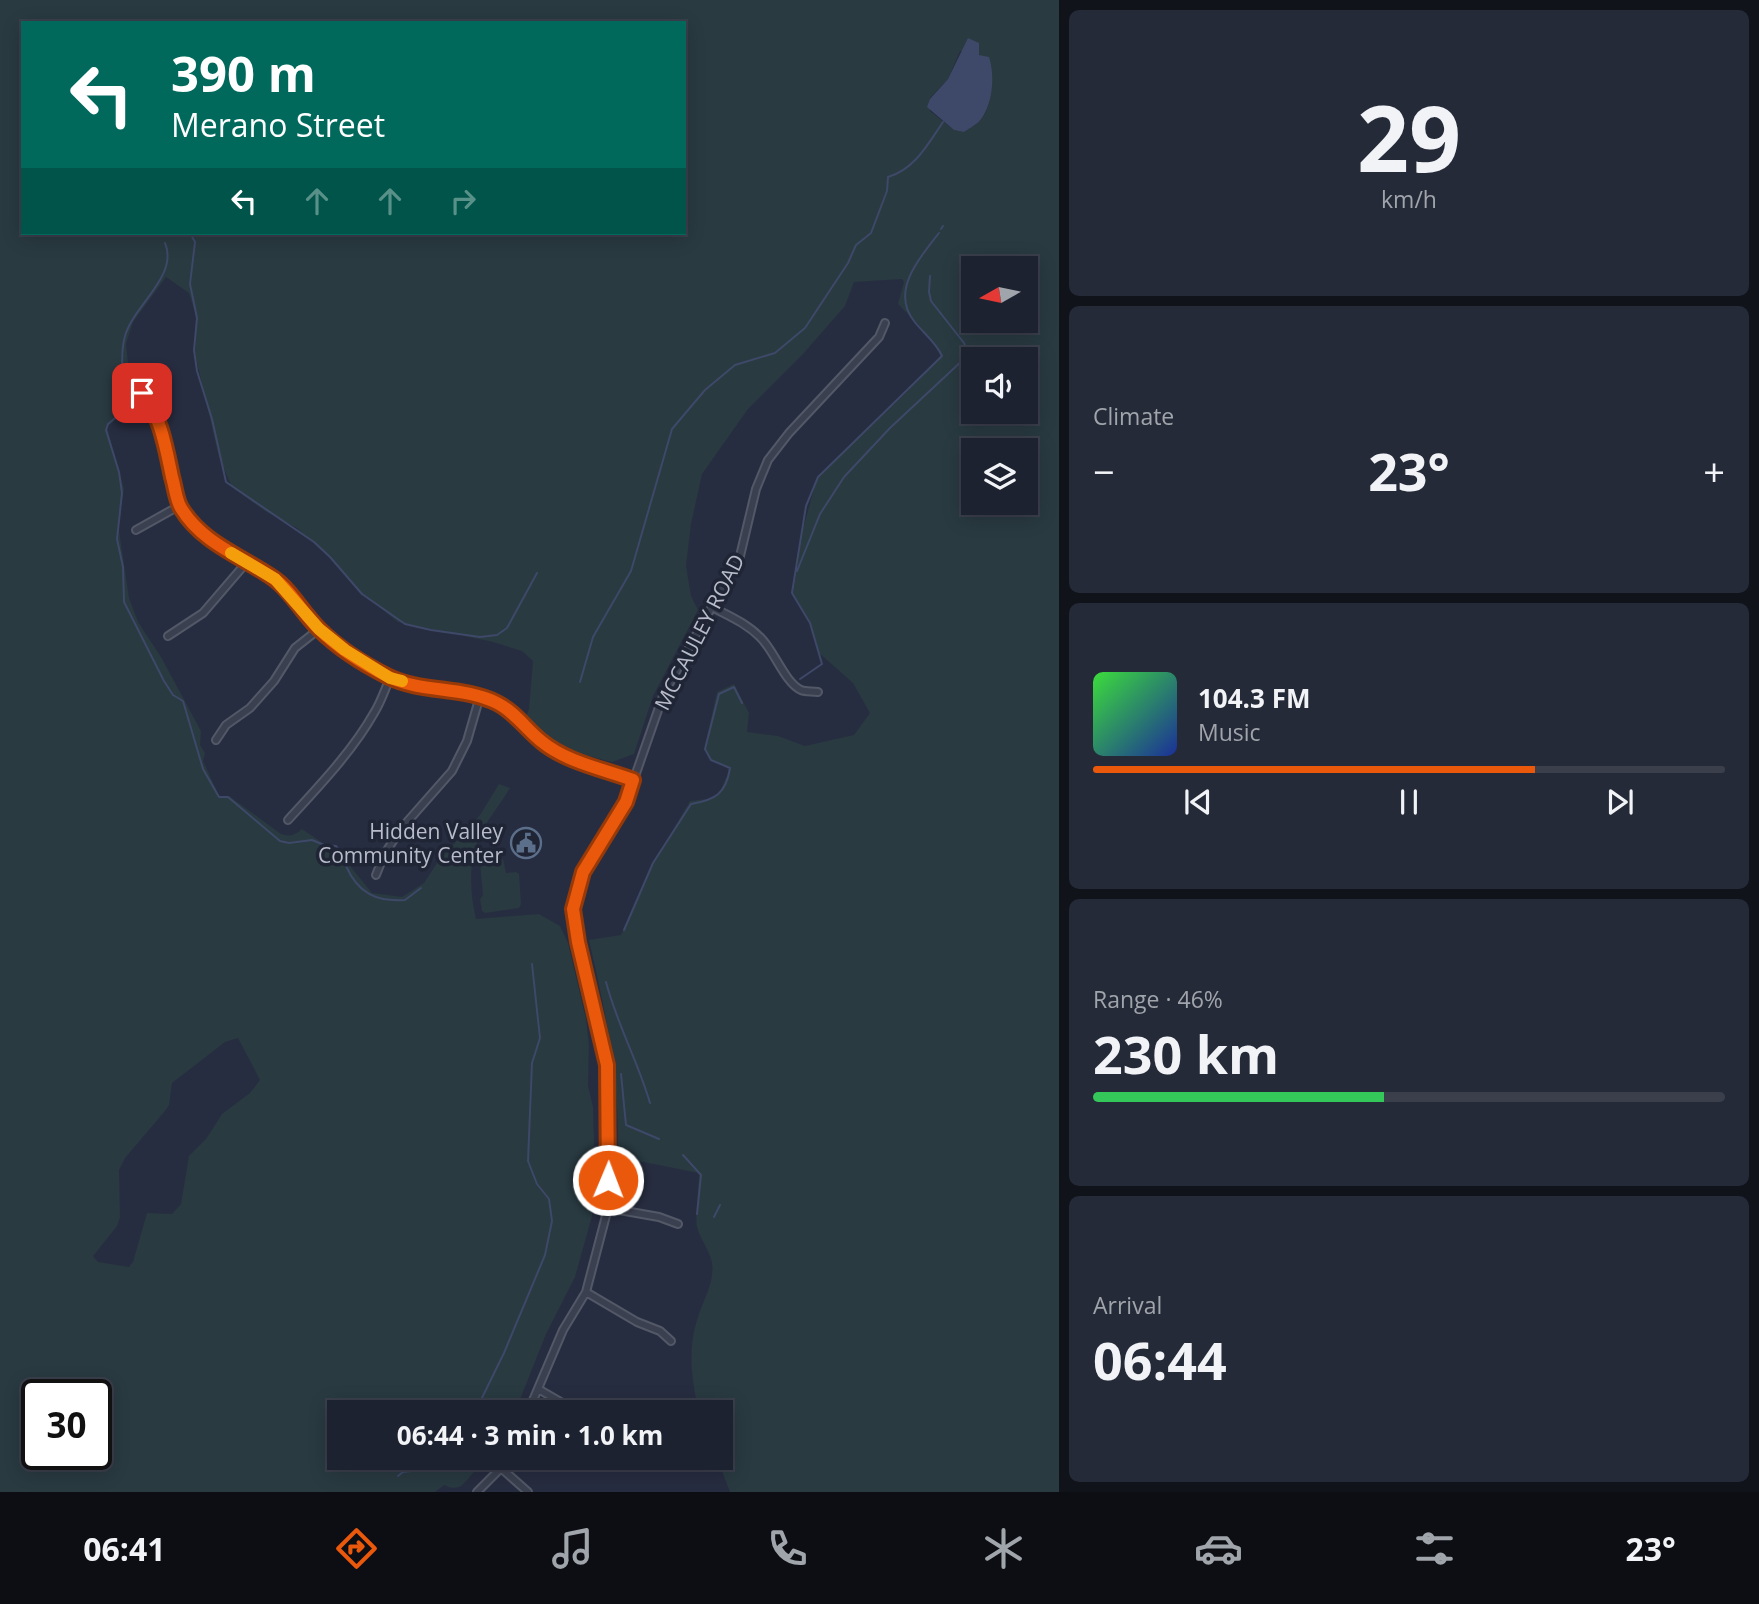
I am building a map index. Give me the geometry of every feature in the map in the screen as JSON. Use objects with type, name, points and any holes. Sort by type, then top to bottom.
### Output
[{"type":"street","name":"MCCAULEY ROAD","points":[[535,1400],[563,1330],[586,1292],[608,1208],[607,1065],[578,942],[573,909],[583,872],[626,802],[664,693],[740,556],[756,489],[768,460],[789,433],[879,337],[885,323]]},
{"type":"street","points":[[142,393],[150,403],[164,440],[179,506],[210,539],[275,579],[319,629],[345,650],[390,678],[418,686],[480,696],[499,704],[541,742],[570,758],[633,780]]},
{"type":"street","points":[[136,530],[179,506]]},
{"type":"street","points":[[167,636],[203,613],[246,563]]},
{"type":"street","points":[[712,607],[757,633],[769,645],[794,685],[802,691],[818,692]]},
{"type":"street","points":[[216,740],[226,725],[250,708],[274,681],[295,648],[319,629]]},
{"type":"street","points":[[288,820],[355,741],[375,712],[390,678]]},
{"type":"street","points":[[376,875],[384,855],[400,830],[452,771],[467,741],[480,696]]},
{"type":"street","points":[[608,1208],[659,1217],[678,1224]]},
{"type":"street","points":[[586,1292],[637,1322],[660,1331],[671,1341]]},
{"type":"street","points":[[540,1390],[557,1400]]},
{"type":"street","points":[[477,1492],[499,1470]]},
{"type":"street","points":[[503,1470],[528,1492]]},
{"type":"shaded area","points":[[0,0],[1059,0],[1059,1492],[730,1492],[722,1470],[733,1470],[733,1400],[697,1400],[693,1378],[692,1343],[712,1270],[711,1258],[697,1227],[699,1173],[618,1157],[614,1074],[589,940],[621,935],[650,869],[690,801],[719,794],[730,769],[709,758],[705,745],[717,692],[734,684],[749,713],[747,732],[778,736],[805,746],[854,735],[870,713],[853,683],[818,652],[809,620],[793,593],[803,529],[817,478],[906,393],[941,354],[918,324],[898,304],[904,282],[902,279],[854,282],[845,306],[803,354],[748,409],[702,474],[691,524],[686,566],[691,596],[698,610],[653,696],[634,754],[612,762],[554,744],[536,730],[526,717],[533,661],[522,651],[493,642],[398,622],[359,591],[329,557],[297,528],[265,511],[232,487],[219,457],[195,354],[196,316],[189,293],[166,277],[133,322],[126,344],[130,382],[127,393],[128,408],[107,427],[124,489],[118,524],[129,598],[138,622],[161,657],[201,731],[200,745],[205,753],[203,761],[219,796],[229,796],[281,834],[292,835],[302,829],[342,856],[372,893],[402,897],[424,883],[437,863],[480,815],[499,784],[510,788],[483,829],[472,861],[471,884],[476,919],[539,914],[560,926],[568,943],[586,1019],[589,1045],[588,1086],[593,1107],[594,1142],[592,1216],[575,1277],[546,1334],[520,1400],[327,1400],[327,1470],[476,1470],[460,1486],[453,1488],[444,1485],[435,1492],[0,1492]],"holes":[[[960,51],[978,53],[990,76],[990,101],[979,122],[964,132],[954,130],[930,111],[930,98],[948,79]],[[238,1038],[260,1080],[250,1093],[222,1114],[206,1139],[189,1156],[181,1204],[172,1214],[147,1213],[133,1262],[129,1267],[98,1262],[93,1256],[117,1226],[120,1217],[119,1170],[125,1158],[169,1105],[172,1083],[225,1042]]]},
{"type":"shaded area","points":[[503,859],[506,873],[519,874],[521,904],[519,908],[485,913],[482,911],[480,899],[483,895],[480,862]]},
{"type":"water","points":[[968,38],[979,43],[979,55],[989,57],[992,80],[986,112],[964,132],[954,130],[927,107],[930,99],[948,79]]},
{"type":"waterway","points":[[580,682],[593,637],[631,571],[672,429],[705,390],[735,365],[775,353],[805,328],[848,263],[856,245],[871,233],[887,191],[888,177],[913,162],[943,122]]},
{"type":"waterway","points":[[800,679],[822,664],[810,623],[792,593],[806,506],[818,477],[942,356],[914,321],[907,310],[905,298],[906,286],[916,263],[939,233]]},
{"type":"waterway","points":[[191,235],[195,242],[190,284],[197,318],[194,350],[226,482],[314,542],[362,594],[405,624],[480,637],[497,635],[507,628],[537,573]]},
{"type":"waterway","points":[[165,243],[168,255],[161,279],[137,313],[125,336],[122,363],[127,408],[108,424],[106,430],[119,472],[122,493],[117,539],[123,567],[124,602],[164,681],[173,695],[183,701],[203,769],[219,797],[228,797],[280,841],[289,843],[312,840],[336,846],[356,883],[369,894],[385,899],[405,900],[421,888]]},
{"type":"waterway","points":[[797,571],[820,514],[844,477],[890,428],[965,358],[964,343],[931,301],[930,276]]},
{"type":"waterway","points":[[624,930],[653,863],[691,804],[713,798],[726,784],[730,768],[711,760],[705,749],[719,694],[734,687],[742,703]]},
{"type":"waterway","points":[[481,1400],[504,1353],[545,1255],[552,1221],[549,1199],[537,1184],[528,1161],[532,1063],[540,1038],[532,964]]},
{"type":"waterway","points":[[606,982],[650,1103]]},
{"type":"waterway","points":[[621,1074],[626,1125],[659,1139]]},
{"type":"waterway","points":[[683,1155],[701,1175],[697,1214]]},
{"type":"waterway","points":[[714,1217],[720,1205]]},
{"type":"waterway","points":[[398,1476],[403,1472],[420,1470]]},
{"type":"slow traffic","points":[[231,553],[275,579],[319,629],[345,650],[390,678],[402,681]]},
{"type":"place","name":"Hidden Valley Community Center","points":[[526,843]]},
{"type":"route","points":[[142,393],[150,403],[164,440],[179,506],[210,539],[275,579],[319,629],[345,650],[390,678],[418,686],[480,696],[499,704],[541,742],[570,758],[633,780],[626,802],[583,872],[573,909],[578,942],[607,1065],[608,1180]]}]
